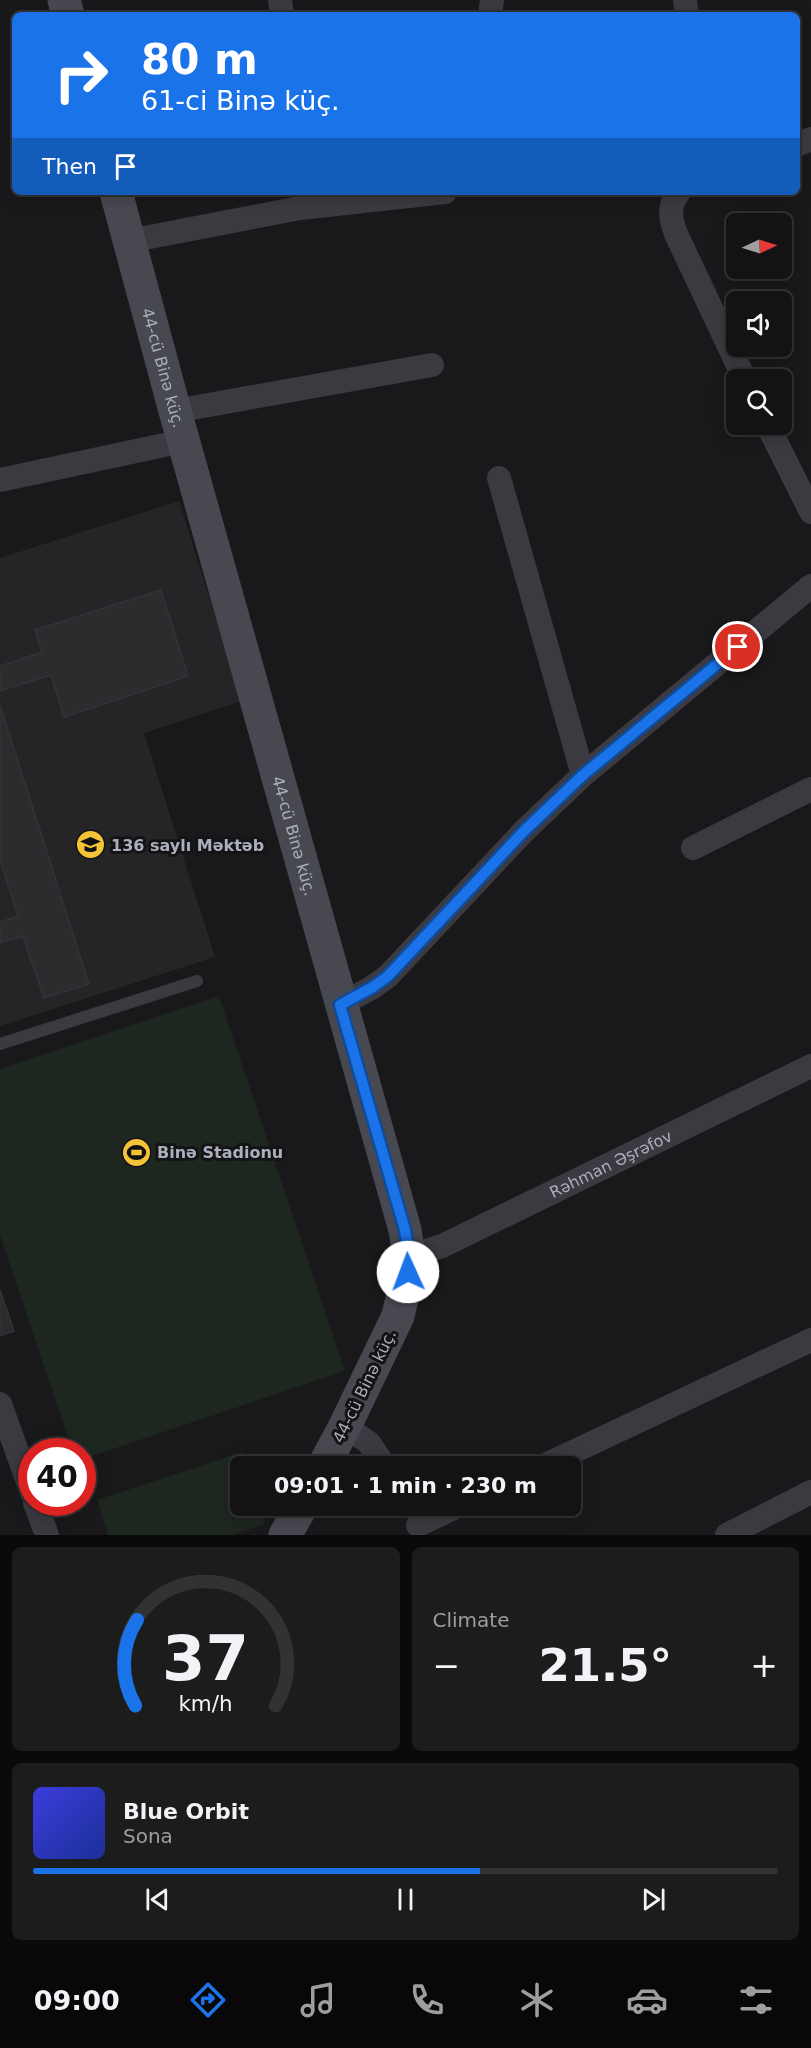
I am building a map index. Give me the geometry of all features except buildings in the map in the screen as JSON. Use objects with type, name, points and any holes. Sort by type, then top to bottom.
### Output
[{"type":"street","name":"44-cü Binə küç.","points":[[117,195],[340,1005],[405,1230],[409,1256],[405,1291],[398,1316],[329,1456]]},
{"type":"street","points":[[129,241],[300,208],[418,195]]},
{"type":"street","points":[[677,195],[670,210],[673,228],[740,369]]},
{"type":"street","points":[[0,480],[179,426],[432,365]]},
{"type":"street","points":[[772,435],[811,512]]},
{"type":"street","points":[[499,478],[583,775]]},
{"type":"street","points":[[340,1005],[388,976],[524,831],[583,775],[811,586]]},
{"type":"street","points":[[693,849],[811,789]]},
{"type":"street","name":"Rəhman Əşrəfov","points":[[409,1256],[442,1246],[811,1066]]},
{"type":"street","points":[[565,1456],[811,1341]]},
{"type":"street","points":[[0,1405],[18,1454]]},
{"type":"street","points":[[345,1426],[369,1443],[378,1456]]},
{"type":"street","points":[[727,1535],[811,1492]]},
{"type":"street","points":[[38,1516],[42,1534]]},
{"type":"street","points":[[285,1535],[296,1516]]},
{"type":"street","points":[[417,1522],[432,1516]]},
{"type":"lane","points":[[0,1044],[197,981]]},
{"type":"shaded area","name":"136 saylı Məktəb","points":[[179,501],[242,701],[144,733],[215,957],[0,1026],[0,558]]},
{"type":"shaded area","name":"Binə Stadionu","points":[[219,996],[345,1371],[96,1455],[96,1438],[68,1438],[0,1235],[0,1069]]},
{"type":"shaded area","points":[[242,1452],[243,1456],[230,1456],[230,1516],[262,1516],[265,1524],[232,1535],[108,1535],[97,1500]]},
{"type":"place","name":"136 saylı Məktəb","points":[[90,845]]},
{"type":"place","name":"Binə Stadionu","points":[[136,1152]]},
{"type":"route","points":[[408,1272],[409,1256],[405,1230],[340,1005],[388,976],[524,831],[583,775],[738,647]]}]
